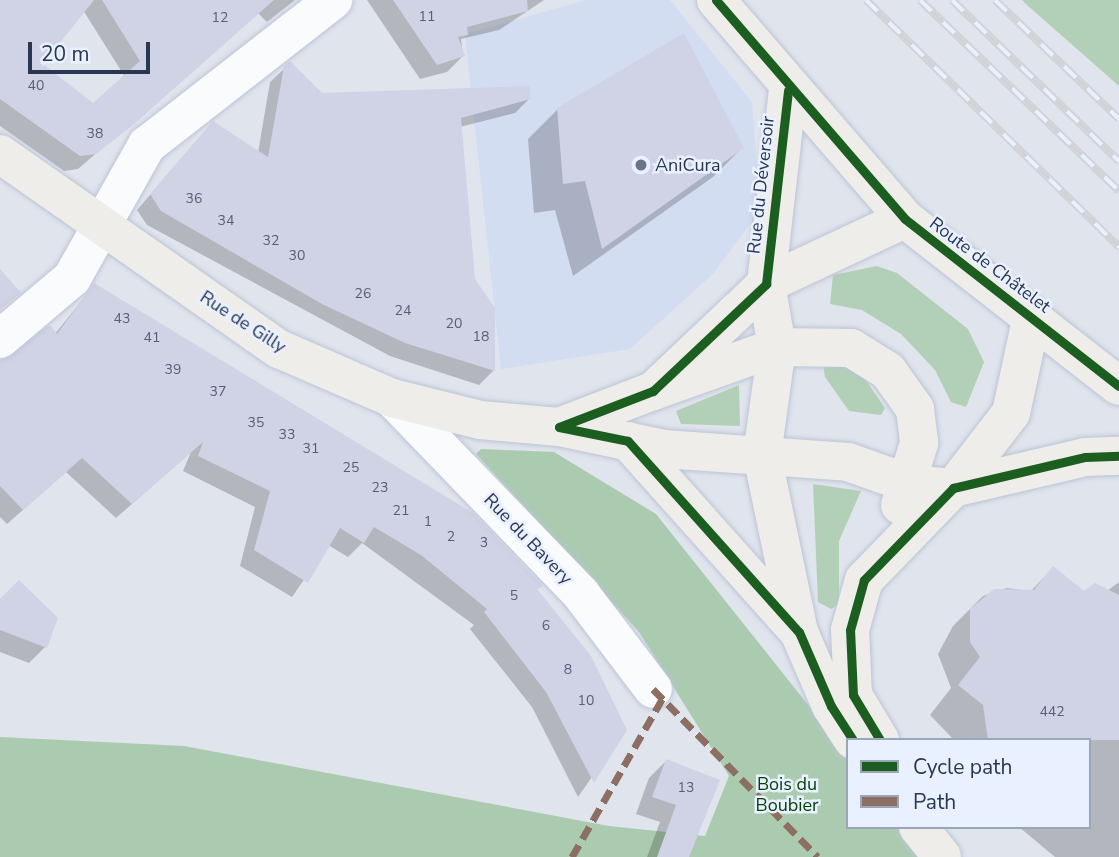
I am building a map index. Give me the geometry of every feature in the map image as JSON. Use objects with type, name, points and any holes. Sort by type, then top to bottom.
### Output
[{"type":"main road","name":"Route de Châtelet","points":[[716,0],[788,90],[905,219],[1119,386]]},
{"type":"main road","name":"Rue du Déversoir","points":[[788,90],[766,284],[777,347],[762,455],[799,632],[831,706],[852,738]]},
{"type":"main road","name":"Rue de Gilly","points":[[0,154],[279,349],[391,398],[480,420],[559,427],[628,441],[848,462],[910,484],[953,488]]},
{"type":"main road","points":[[653,391],[766,284],[905,219]]},
{"type":"main road","points":[[864,580],[953,488],[1011,413],[1032,316]]},
{"type":"main road","points":[[559,427],[777,347],[851,348],[888,371],[915,409],[919,443],[910,484],[864,580],[850,630],[853,695],[879,738]]},
{"type":"main road","points":[[628,441],[799,632]]},
{"type":"main road","points":[[953,488],[1085,457],[1119,456]]},
{"type":"main road","points":[[920,829],[942,857]]},
{"type":"main road","points":[[934,829],[951,857]]},
{"type":"street","points":[[0,339],[72,278],[98,225],[147,145],[333,0]]},
{"type":"street","name":"Rue du Bavery","points":[[391,398],[581,594],[653,689]]},
{"type":"shaded area","points":[[586,0],[670,0],[752,102],[760,210],[713,274],[630,349],[501,369],[465,34]]},
{"type":"green space","points":[[1022,0],[1119,0],[1119,86],[1027,5]]},
{"type":"green space","points":[[877,266],[897,273],[968,329],[984,362],[966,407],[951,402],[935,370],[901,334],[862,310],[830,304],[833,275]]},
{"type":"green space","points":[[822,359],[860,372],[885,408],[881,415],[849,411],[825,377]]},
{"type":"green space","points":[[739,385],[740,426],[681,424],[676,411]]},
{"type":"green space","name":"Bois du Boubier","points":[[481,449],[554,452],[656,514],[846,752],[846,829],[901,829],[922,857],[0,857],[0,737],[184,746],[609,826],[705,836],[729,776],[639,632],[476,454]]},
{"type":"green space","points":[[813,484],[861,491],[839,541],[839,604],[831,609],[818,602]]},
{"type":"building","points":[[0,0],[94,0],[43,64],[93,103],[140,61],[102,0],[274,0],[134,124],[96,154],[80,156],[0,99]]},
{"type":"building","points":[[393,0],[527,0],[528,11],[467,27],[468,35],[458,37],[465,56],[437,65]]},
{"type":"building","name":"AniCura","points":[[684,33],[744,148],[602,249],[585,181],[563,184],[557,108]]},
{"type":"building","points":[[290,61],[322,93],[529,86],[531,99],[461,118],[475,279],[495,308],[495,371],[405,343],[322,304],[161,211],[150,194],[213,121],[268,157],[284,66]]},
{"type":"building","points":[[0,269],[21,293],[0,310]]},
{"type":"building","points":[[94,283],[473,513],[543,586],[537,589],[591,656],[627,730],[594,783],[546,692],[484,612],[487,609],[421,555],[374,527],[364,543],[340,528],[308,583],[254,550],[270,491],[198,456],[203,442],[132,504],[82,458],[23,510],[0,486],[0,360],[50,325],[57,334]]},
{"type":"building","points":[[1053,566],[1084,591],[1095,583],[1119,595],[1119,740],[988,738],[983,705],[958,685],[980,657],[970,642],[970,609],[994,589],[1034,590]]},
{"type":"building","points":[[19,580],[58,618],[47,648],[0,630],[0,599]]},
{"type":"building","points":[[666,759],[720,780],[689,857],[657,857],[676,805],[652,797]]},
{"type":"railway","points":[[866,0],[1119,247]]},
{"type":"railway","points":[[920,0],[1119,191]]},
{"type":"railway","points":[[952,0],[1119,161]]},
{"type":"railway","points":[[995,0],[1119,119]]},
{"type":"marked path","points":[[653,689],[818,857]]},
{"type":"marked path","points":[[572,857],[662,699]]},
{"type":"cycle path","points":[[716,0],[905,219],[1119,386]]},
{"type":"cycle path","points":[[559,427],[653,391],[766,284],[788,90]]},
{"type":"cycle path","points":[[559,427],[628,441],[799,632],[831,706],[852,738]]},
{"type":"cycle path","points":[[879,738],[853,695],[850,630],[864,580],[953,488],[1085,457],[1119,456]]},
{"type":"place","name":"AniCura","points":[[641,165]]}]
